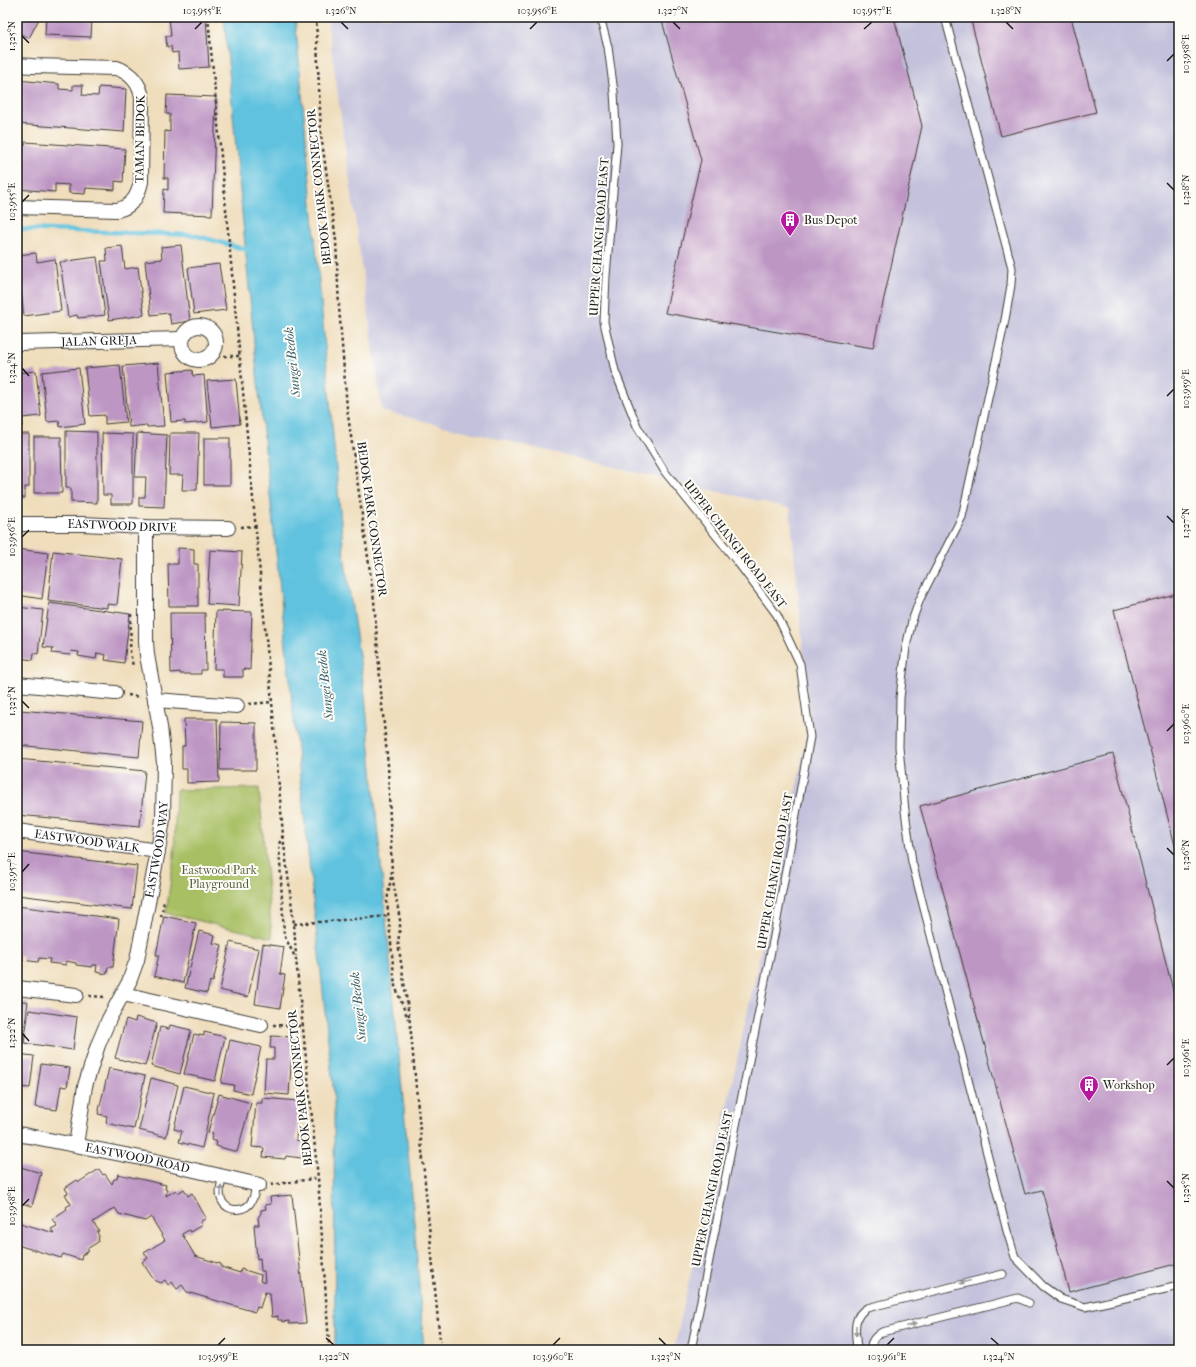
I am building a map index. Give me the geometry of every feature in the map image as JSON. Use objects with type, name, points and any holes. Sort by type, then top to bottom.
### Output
[{"type":"street","name":"TAMAN BEDOK","points":[[17,65],[117,68],[127,73],[135,81],[140,89],[142,98],[141,182],[137,195],[129,206],[118,210],[17,207]]},
{"type":"street","points":[[193,327],[205,327],[211,330],[216,340],[215,351],[212,356],[202,361],[191,359],[183,350],[182,340],[184,334],[193,327]]},
{"type":"street","name":"JALAN GREJA","points":[[17,343],[182,340]]},
{"type":"street","name":"EASTWOOD DRIVE","points":[[17,524],[82,524],[146,527],[228,528]]},
{"type":"street","name":"EASTWOOD WAY","points":[[76,1145],[85,1086],[105,1028],[123,994],[137,960],[163,819],[164,763],[160,727],[146,641],[146,527]]},
{"type":"street","points":[[17,684],[115,693]]},
{"type":"street","points":[[155,700],[237,706]]},
{"type":"street","name":"EASTWOOD WALK","points":[[17,831],[158,851]]},
{"type":"street","points":[[17,988],[76,995]]},
{"type":"street","points":[[123,994],[261,1026]]},
{"type":"street","name":"EASTWOOD ROAD","points":[[17,1134],[224,1176],[257,1185]]},
{"type":"lane","name":"UPPER CHANGI ROAD EAST","points":[[600,17],[608,47],[612,77],[617,144],[606,276],[604,322],[615,371],[637,426],[665,472],[739,564],[778,616],[800,664],[810,737],[774,936],[691,1350]]},
{"type":"lane","points":[[945,17],[1012,268],[1012,274],[1005,320],[962,517],[920,599],[912,621],[906,647],[900,698],[899,747],[905,811],[912,862],[1015,1257],[1044,1286],[1061,1299],[1085,1307],[1179,1286]]},
{"type":"lane","points":[[224,1176],[220,1194],[222,1200],[229,1208],[239,1210],[250,1204],[257,1185]]},
{"type":"lane","points":[[857,1350],[856,1319],[860,1312],[867,1308],[1003,1274]]},
{"type":"lane","points":[[871,1350],[871,1343],[875,1336],[882,1332],[1018,1298],[1029,1303]]},
{"type":"path","name":"BEDOK PARK CONNECTOR","points":[[208,17],[283,835],[294,924],[302,1026],[318,1178],[329,1344]]},
{"type":"path","name":"BEDOK PARK CONNECTOR","points":[[316,17],[321,135],[336,240],[339,307],[347,408],[374,600],[388,766],[392,875],[400,920],[398,942],[410,1023],[440,1342]]},
{"type":"path","points":[[212,356],[239,356]]},
{"type":"path","points":[[237,706],[272,702]]},
{"type":"path","name":"BEDOK PARK CONNECTOR","points":[[283,835],[279,844],[284,935],[296,959]]},
{"type":"path","name":"BEDOK PARK CONNECTOR","points":[[392,875],[387,901],[395,986],[410,1023]]},
{"type":"path","points":[[294,924],[388,916]]},
{"type":"path","points":[[261,1026],[302,1026]]},
{"type":"path","points":[[257,1185],[318,1178]]},
{"type":"shaded area","points":[[327,17],[1179,17],[1179,1350],[674,1350],[810,724],[790,508],[382,411]]},
{"type":"green space","name":"Eastwood Park Playground","points":[[259,788],[272,938],[166,913],[174,857],[176,790]]},
{"type":"water","name":"Sungei Bedok","points":[[224,17],[295,17],[344,555],[365,695],[412,1195],[424,1350],[335,1350],[334,1096],[256,364]]},
{"type":"building","points":[[17,17],[40,17],[29,38],[17,32]]},
{"type":"building","points":[[46,17],[87,17],[86,19],[92,19],[91,37],[45,35]]},
{"type":"building","points":[[169,17],[206,17],[209,67],[179,69],[178,52],[172,53],[171,46],[167,47],[166,36],[171,36]]},
{"type":"building","name":"Bus Depot","points":[[661,17],[894,17],[922,126],[873,348],[665,313],[701,160]]},
{"type":"building","points":[[970,17],[1071,17],[1096,112],[1001,136]]},
{"type":"building","points":[[17,80],[59,84],[59,89],[73,90],[73,85],[83,85],[82,95],[98,96],[99,87],[126,89],[124,132],[17,124]]},
{"type":"building","points":[[167,95],[216,97],[212,215],[163,213],[164,189],[168,190],[168,178],[164,178],[165,131],[170,132],[170,114],[166,114]]},
{"type":"building","points":[[25,142],[125,149],[123,182],[115,181],[115,190],[86,188],[85,194],[69,193],[69,185],[55,184],[55,192],[17,189],[17,144],[25,145]]},
{"type":"building","points":[[181,245],[190,321],[171,324],[169,313],[151,315],[145,261],[162,259],[161,247]]},
{"type":"building","points":[[122,246],[125,269],[138,267],[144,315],[109,320],[101,261],[107,261],[106,248]]},
{"type":"building","points":[[36,253],[37,262],[55,259],[61,311],[24,316],[17,255]]},
{"type":"building","points":[[97,257],[105,315],[78,318],[77,315],[68,317],[60,262]]},
{"type":"building","points":[[219,264],[226,310],[194,314],[188,268]]},
{"type":"building","points":[[158,363],[164,426],[147,427],[147,425],[129,427],[123,366]]},
{"type":"building","points":[[120,365],[126,422],[105,424],[105,415],[90,416],[85,368]]},
{"type":"building","points":[[79,368],[85,424],[60,427],[59,421],[47,422],[42,372]]},
{"type":"building","points":[[192,370],[193,376],[204,375],[208,422],[185,424],[185,421],[171,422],[167,372]]},
{"type":"building","points":[[36,371],[41,416],[22,418],[23,425],[17,425],[17,373]]},
{"type":"building","points":[[236,379],[240,424],[212,427],[207,381]]},
{"type":"building","points":[[66,431],[97,432],[97,503],[71,502],[71,488],[66,488]]},
{"type":"building","points":[[102,433],[133,434],[133,504],[111,504],[111,495],[103,495]]},
{"type":"building","points":[[137,433],[167,435],[164,507],[139,506],[139,497],[145,497],[146,477],[135,477]]},
{"type":"building","points":[[170,433],[199,433],[197,490],[182,490],[183,475],[169,475]]},
{"type":"building","points":[[17,434],[29,434],[29,487],[25,487],[25,498],[17,498]]},
{"type":"building","points":[[34,437],[61,437],[62,493],[34,493]]},
{"type":"building","points":[[204,438],[230,438],[230,485],[204,485]]},
{"type":"building","points":[[178,548],[194,549],[194,564],[198,564],[198,606],[169,606],[168,564],[178,564]]},
{"type":"building","points":[[17,549],[48,553],[42,599],[17,595]]},
{"type":"building","points":[[210,550],[242,552],[239,606],[207,604]]},
{"type":"building","points":[[53,551],[122,559],[117,605],[107,604],[107,608],[48,601]]},
{"type":"building","points":[[1179,593],[1179,857],[1178,857],[1114,610]]},
{"type":"building","points":[[49,603],[130,614],[124,663],[105,660],[106,655],[97,653],[96,659],[78,656],[79,652],[71,651],[70,655],[52,653],[53,648],[43,647]]},
{"type":"building","points":[[17,607],[43,610],[38,654],[34,653],[33,660],[18,658]]},
{"type":"building","points":[[216,611],[252,612],[250,670],[243,669],[243,677],[223,677],[223,669],[214,669]]},
{"type":"building","points":[[170,613],[205,613],[206,670],[201,670],[201,674],[180,674],[180,672],[171,673]]},
{"type":"building","points":[[20,710],[142,721],[139,757],[17,745]]},
{"type":"building","points":[[184,719],[217,719],[219,782],[187,783],[187,769],[182,769],[182,746],[185,746]]},
{"type":"building","points":[[221,722],[256,723],[256,770],[220,770]]},
{"type":"building","name":"Workshop","points":[[1113,754],[1179,1014],[1179,1263],[1069,1292],[1042,1190],[1025,1194],[920,806]]},
{"type":"building","points":[[17,759],[145,771],[140,826],[17,815]]},
{"type":"building","points":[[17,852],[137,866],[132,909],[17,895]]},
{"type":"building","points":[[17,906],[119,919],[113,967],[108,967],[107,974],[96,972],[97,965],[93,965],[92,967],[76,965],[76,963],[66,961],[66,965],[49,963],[50,959],[39,958],[38,962],[22,960],[23,956],[17,955]]},
{"type":"building","points":[[164,916],[196,923],[183,983],[154,976],[159,955],[156,955]]},
{"type":"building","points":[[199,931],[215,935],[213,943],[222,945],[213,982],[210,981],[207,993],[185,988]]},
{"type":"building","points":[[230,942],[259,949],[248,997],[220,990]]},
{"type":"building","points":[[263,944],[284,947],[280,974],[285,975],[280,1008],[255,1004]]},
{"type":"building","points":[[18,1000],[28,1002],[22,1047],[17,1046]]},
{"type":"building","points":[[29,1010],[77,1017],[73,1050],[24,1043]]},
{"type":"building","points":[[136,1017],[157,1023],[145,1066],[115,1058],[126,1019],[135,1022]]},
{"type":"building","points":[[170,1025],[191,1030],[180,1074],[151,1066],[160,1027],[169,1029]]},
{"type":"building","points":[[204,1032],[225,1037],[215,1081],[184,1074],[194,1034],[204,1036]]},
{"type":"building","points":[[271,1036],[293,1037],[289,1095],[264,1093],[266,1059],[274,1059],[274,1048],[270,1048]]},
{"type":"building","points":[[230,1040],[261,1047],[251,1094],[233,1090],[234,1085],[221,1083]]},
{"type":"building","points":[[17,1054],[34,1056],[30,1088],[17,1087]]},
{"type":"building","points":[[41,1064],[70,1068],[67,1087],[61,1086],[57,1110],[35,1107]]},
{"type":"building","points":[[109,1068],[145,1076],[134,1129],[106,1123],[107,1116],[98,1114]]},
{"type":"building","points":[[151,1078],[178,1085],[166,1137],[139,1130]]},
{"type":"building","points":[[184,1086],[214,1093],[202,1148],[179,1142],[182,1131],[174,1129]]},
{"type":"building","points":[[219,1094],[251,1103],[237,1152],[216,1146],[217,1142],[211,1140],[213,1133],[208,1132]]},
{"type":"building","points":[[262,1098],[299,1101],[296,1140],[302,1141],[301,1158],[286,1156],[285,1159],[263,1157],[264,1148],[252,1147],[256,1103],[262,1103]]},
{"type":"building","points":[[17,1166],[41,1173],[32,1206],[17,1202]]},
{"type":"building","points":[[99,1169],[103,1175],[105,1174],[112,1184],[114,1179],[117,1179],[118,1174],[166,1185],[166,1196],[176,1190],[178,1193],[184,1189],[188,1196],[192,1193],[206,1218],[200,1222],[202,1225],[190,1232],[189,1230],[182,1234],[195,1256],[221,1264],[221,1267],[240,1273],[241,1269],[261,1275],[260,1281],[265,1283],[264,1271],[261,1271],[260,1258],[257,1259],[254,1225],[259,1225],[258,1218],[261,1210],[266,1209],[265,1205],[271,1204],[270,1197],[292,1195],[306,1323],[289,1324],[289,1321],[282,1322],[282,1320],[278,1320],[278,1316],[272,1317],[270,1293],[265,1292],[260,1308],[257,1307],[255,1312],[187,1292],[182,1285],[177,1289],[172,1282],[168,1285],[165,1280],[161,1283],[154,1280],[142,1262],[148,1258],[144,1253],[165,1240],[151,1217],[145,1221],[119,1214],[115,1208],[93,1222],[99,1231],[97,1232],[99,1236],[98,1242],[87,1249],[89,1251],[82,1255],[81,1260],[63,1254],[61,1258],[17,1245],[17,1222],[54,1233],[51,1229],[57,1226],[52,1219],[67,1209],[66,1207],[71,1204],[65,1194],[68,1193],[65,1188],[77,1180],[79,1182]]},
{"type":"waterway","points":[[17,229],[194,235],[251,251]]},
{"type":"place","name":"Bus Depot","points":[[790,237]]},
{"type":"place","name":"Workshop","points":[[1089,1102]]}]
